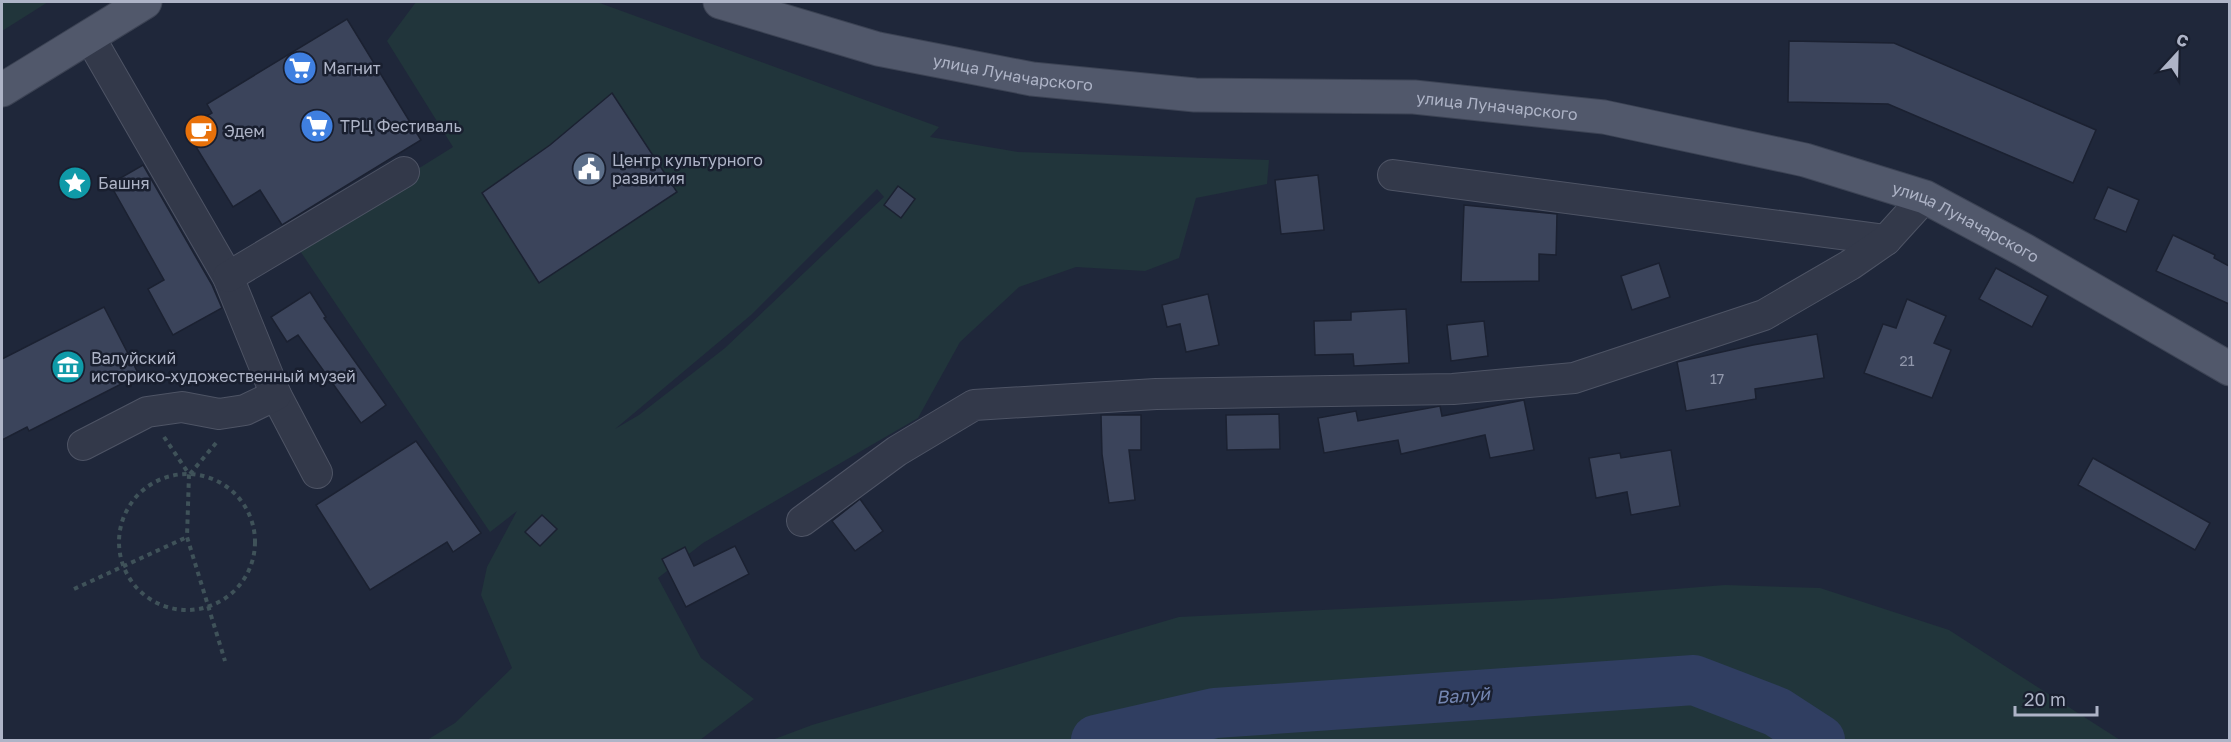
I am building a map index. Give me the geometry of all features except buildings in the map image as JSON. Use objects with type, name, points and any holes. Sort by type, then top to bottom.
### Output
[{"type":"main road","points":[[2,90],[145,2]]},
{"type":"main road","name":"улица Луначарского","points":[[720,2],[878,49],[1032,79],[1195,95],[1414,97],[1604,117],[1805,160],[1925,197],[2024,250],[2229,369]]},
{"type":"street","points":[[89,36],[228,278],[276,395],[317,473]]},
{"type":"street","points":[[228,278],[404,172]]},
{"type":"street","points":[[1393,175],[1886,240]]},
{"type":"street","points":[[802,521],[897,451],[974,405],[1156,394],[1453,389],[1574,378],[1764,315],[1850,265],[1886,240],[1925,197]]},
{"type":"street","points":[[83,445],[147,412],[182,407],[219,414],[244,410],[276,395]]},
{"type":"path","points":[[147,412],[189,474],[187,537],[225,661]]},
{"type":"path","points":[[189,474],[214,479],[228,487],[249,513],[254,528],[253,561],[236,590],[208,606],[190,610],[157,603],[131,581],[124,566],[119,535],[129,506],[151,484],[165,477],[189,474]]},
{"type":"path","points":[[74,589],[187,537]]},
{"type":"shaded area","points":[[2,2],[48,2],[2,31]]},
{"type":"shaded area","points":[[416,2],[597,2],[939,127],[930,137],[1018,152],[1269,160],[1267,184],[1196,198],[1179,258],[1145,271],[1076,267],[1019,287],[960,342],[918,418],[703,543],[658,578],[701,658],[754,699],[700,740],[427,740],[455,723],[512,668],[481,595],[487,567],[517,511],[490,532],[296,245],[453,147],[387,41]],"holes":[[[877,189],[884,197],[725,348],[639,415],[615,429],[751,315]]]},
{"type":"shaded area","points":[[1725,585],[1820,588],[1949,630],[2120,740],[772,740],[812,725],[1179,617],[1551,599]]},
{"type":"waterway","name":"Валуй","points":[[1096,740],[1215,713],[1694,680],[1777,712],[1820,740]]},
{"type":"place","name":"Магнит","points":[[300,68]]},
{"type":"place","name":"ТРЦ Фестиваль","points":[[317,126]]},
{"type":"place","name":"Эдем","points":[[201,131]]},
{"type":"place","name":"Центр культурного развития","points":[[589,169]]},
{"type":"place","name":"Башня","points":[[75,183]]},
{"type":"place","name":"Валуйский историко-художественный музей","points":[[68,367]]}]
